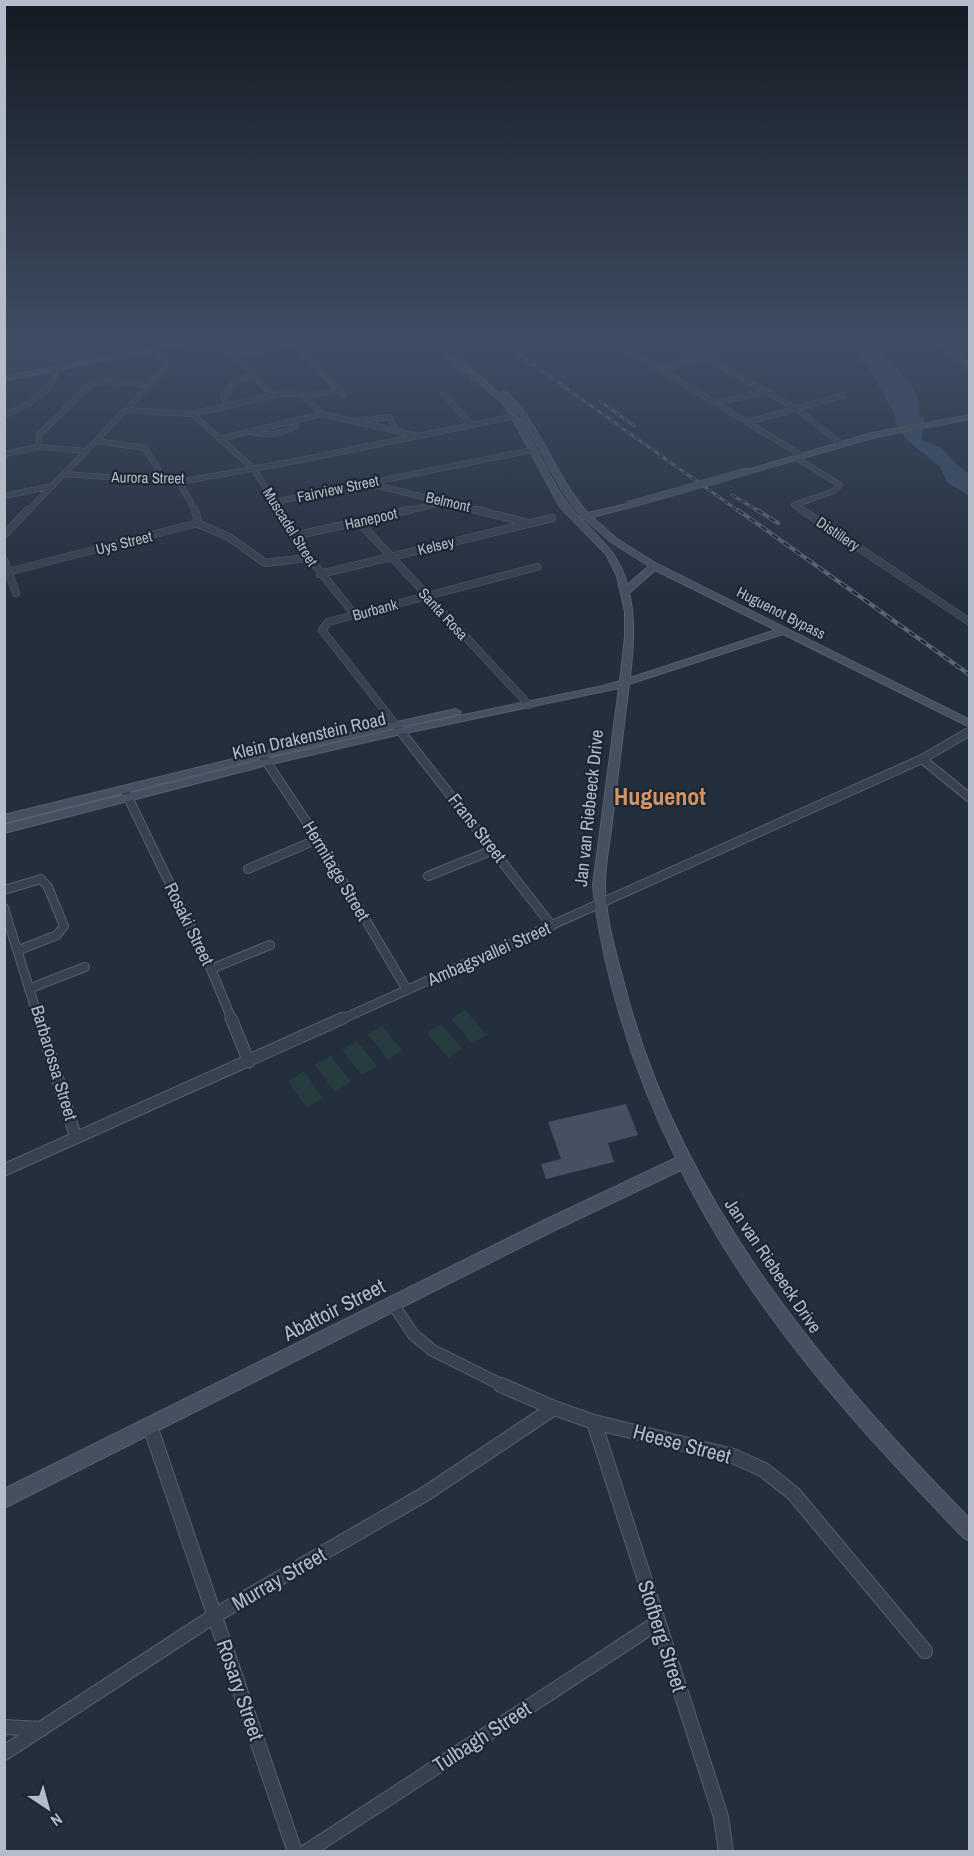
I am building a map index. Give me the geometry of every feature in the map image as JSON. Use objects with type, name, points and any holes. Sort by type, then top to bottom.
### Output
[{"type":"main road","name":"Jan van Riebeeck Drive","points":[[519,425],[556,495],[610,553],[618,569],[629,612],[630,637],[598,885],[599,904],[617,987],[636,1053],[683,1162],[722,1230],[822,1370],[891,1449],[969,1532]]},
{"type":"main road","points":[[530,425],[574,502],[588,516]]},
{"type":"main road","points":[[576,519],[841,444],[941,425]]},
{"type":"main road","points":[[603,529],[604,518],[615,508]]},
{"type":"main road","name":"Huguenot Bypass","points":[[588,516],[627,550],[654,566],[969,724]]},
{"type":"main road","points":[[624,593],[654,566]]},
{"type":"main road","name":"Klein Drakenstein Road","points":[[4,819],[126,793],[398,727],[605,689],[783,631]]},
{"type":"main road","name":"Klein Drakenstein Road","points":[[4,829],[126,793]]},
{"type":"main road","name":"Abattoir Street","points":[[4,1499],[548,1226],[683,1162]]},
{"type":"street","points":[[39,447],[39,435],[50,425]]},
{"type":"street","points":[[4,535],[112,425]]},
{"type":"street","name":"Muscadel Street","points":[[203,425],[254,469],[308,558],[355,615]]},
{"type":"street","points":[[219,439],[251,431],[268,435],[292,429],[295,425]]},
{"type":"street","points":[[368,425],[418,436]]},
{"type":"street","points":[[393,425],[396,431]]},
{"type":"street","name":"Aurora Street","points":[[64,474],[179,482],[472,425]]},
{"type":"street","points":[[751,425],[798,456]]},
{"type":"street","points":[[817,425],[841,444]]},
{"type":"street","points":[[96,441],[146,448],[158,469],[149,481]]},
{"type":"street","points":[[4,454],[39,447],[86,451]]},
{"type":"street","name":"Fairview Street","points":[[274,502],[542,448]]},
{"type":"street","name":"Distillery","points":[[798,456],[840,485],[834,491],[794,505],[969,622]]},
{"type":"street","points":[[394,477],[392,484],[396,490]]},
{"type":"street","points":[[179,482],[198,516],[196,523],[229,537],[265,563],[308,558]]},
{"type":"street","name":"Belmont","points":[[367,483],[528,523]]},
{"type":"street","points":[[4,496],[53,486]]},
{"type":"street","name":"Hanepoot","points":[[294,536],[448,502]]},
{"type":"street","name":"Kelsey","points":[[320,574],[552,518]]},
{"type":"street","name":"Santa Rosa","points":[[359,522],[525,702]]},
{"type":"street","name":"Uys Street","points":[[6,573],[196,523]]},
{"type":"street","points":[[4,560],[6,573],[15,593]]},
{"type":"street","name":"Burbank","points":[[398,727],[322,630],[328,622],[537,567]]},
{"type":"street","name":"Frans Street","points":[[398,727],[552,926]]},
{"type":"street","name":"Ambagsvallei Street","points":[[4,1170],[922,759],[969,731]]},
{"type":"street","name":"Hermitage Street","points":[[264,758],[318,839],[407,990]]},
{"type":"street","points":[[922,759],[969,798]]},
{"type":"street","name":"Rosaki Street","points":[[126,793],[211,969],[249,1062]]},
{"type":"street","points":[[248,869],[318,839]]},
{"type":"street","points":[[428,876],[493,850]]},
{"type":"street","points":[[4,890],[41,879],[48,887],[64,926],[57,935],[19,950]]},
{"type":"street","name":"Barbarossa Street","points":[[4,908],[31,988],[76,1138]]},
{"type":"street","points":[[211,969],[270,945]]},
{"type":"street","name":"Barbarossa Street","points":[[31,988],[85,967]]},
{"type":"street","name":"Heese Street","points":[[393,1304],[413,1334],[432,1350],[481,1376],[554,1408],[594,1422],[733,1455],[764,1470],[794,1494],[925,1651]]},
{"type":"street","name":"Murray Street","points":[[4,1753],[214,1616],[425,1494],[554,1408]]},
{"type":"street","name":"Stofberg Street","points":[[594,1422],[721,1817],[726,1851]]},
{"type":"street","name":"Rosary Street","points":[[150,1426],[295,1851]]},
{"type":"street","name":"Tulbagh Street","points":[[306,1851],[657,1623]]},
{"type":"street","points":[[4,1727],[42,1729]]},
{"type":"green space","points":[[465,1010],[487,1035],[472,1043],[451,1019]]},
{"type":"green space","points":[[441,1024],[462,1049],[448,1058],[427,1033]]},
{"type":"green space","points":[[382,1026],[402,1050],[388,1060],[368,1034]]},
{"type":"green space","points":[[357,1041],[377,1066],[362,1075],[342,1050]]},
{"type":"green space","points":[[331,1056],[351,1082],[335,1092],[315,1065]]},
{"type":"green space","points":[[304,1071],[323,1098],[307,1108],[288,1081]]},
{"type":"water","points":[[896,425],[923,425],[922,440],[942,448],[969,474],[969,496],[947,482],[940,467],[906,439]]},
{"type":"building","points":[[626,1104],[638,1135],[608,1143],[614,1162],[546,1179],[541,1164],[561,1159],[548,1122]]},
{"type":"railway","points":[[617,425],[740,512]]},
{"type":"railway","points":[[732,495],[760,512]]},
{"type":"railway","points":[[738,510],[970,675]]},
{"type":"railway","points":[[757,510],[778,523]]},
{"type":"district","name":"Huguenot","points":[[660,797]]}]
